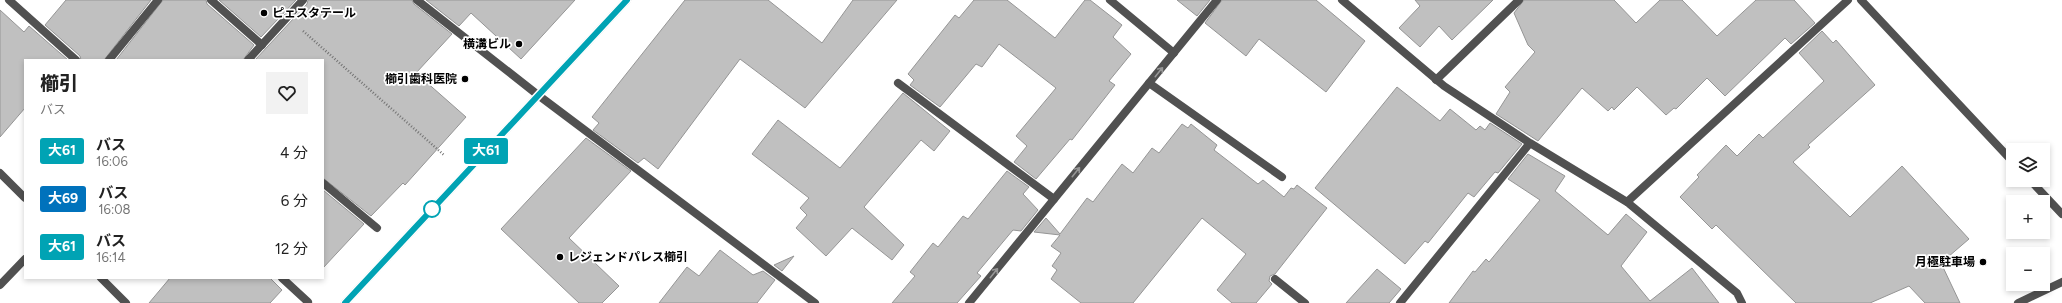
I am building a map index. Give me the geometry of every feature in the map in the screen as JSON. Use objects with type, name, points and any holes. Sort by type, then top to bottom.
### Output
[{"type":"street","points":[[9,0],[75,59]]},
{"type":"street","points":[[110,59],[158,0]]},
{"type":"street","points":[[211,0],[262,45]]},
{"type":"street","points":[[249,59],[303,0]]},
{"type":"street","points":[[417,0],[538,95],[815,303]]},
{"type":"street","points":[[345,303],[627,0]]},
{"type":"street","points":[[1110,0],[1174,53]]},
{"type":"street","points":[[969,303],[1217,0]]},
{"type":"street","points":[[1342,0],[1436,80],[1530,143],[1626,202],[1737,293],[1742,303]]},
{"type":"street","points":[[1436,80],[1519,0]]},
{"type":"street","points":[[1626,202],[1848,0]]},
{"type":"street","points":[[1861,0],[2006,155]]},
{"type":"street","points":[[898,83],[1054,199]]},
{"type":"street","points":[[1149,83],[1282,177]]},
{"type":"street","points":[[1400,303],[1530,143]]},
{"type":"street","points":[[0,173],[24,197]]},
{"type":"street","points":[[324,184],[377,228]]},
{"type":"street","points":[[2037,187],[2062,214]]},
{"type":"street","points":[[0,285],[24,260]]},
{"type":"street","points":[[102,279],[126,303]]},
{"type":"street","points":[[283,279],[308,302]]},
{"type":"street","points":[[1275,279],[1305,303]]},
{"type":"street","points":[[2018,303],[2062,282]]},
{"type":"path","points":[[287,17],[444,155]]},
{"type":"building","points":[[66,0],[151,0],[105,59],[81,59],[80,56],[45,25]]},
{"type":"building","points":[[163,0],[206,0],[207,4],[254,45],[244,59],[117,59]]},
{"type":"building","points":[[219,0],[296,0],[261,37]]},
{"type":"building","points":[[308,0],[412,0],[414,4],[452,34],[416,73],[466,117],[405,185],[403,183],[371,216],[324,179],[324,59],[256,59],[307,4]]},
{"type":"building","name":"横溝ビル","points":[[426,0],[575,0],[521,59],[471,13],[459,26]]},
{"type":"building","points":[[685,0],[768,0],[822,43],[853,0],[897,0],[805,108],[740,59],[658,169],[644,158],[638,163],[593,130],[599,123],[592,117]]},
{"type":"building","points":[[974,0],[1007,0],[1055,38],[1085,0],[1090,0],[1122,25],[1113,37],[1131,54],[1109,81],[1115,85],[1072,140],[1070,139],[1036,179],[1014,162],[1027,146],[1016,136],[1056,88],[999,44],[982,67],[976,64],[940,107],[910,85],[914,80],[908,74],[955,15],[959,18]]},
{"type":"building","points":[[1177,0],[1210,0],[1197,16]]},
{"type":"building","points":[[1222,0],[1316,0],[1365,41],[1326,92],[1259,39],[1246,56],[1205,23]]},
{"type":"building","points":[[1415,0],[1493,0],[1452,40],[1439,26],[1420,47],[1399,28],[1420,6]]},
{"type":"building","points":[[1524,0],[1614,0],[1636,23],[1660,0],[1682,0],[1717,36],[1756,0],[1794,0],[1815,23],[1791,44],[1785,38],[1725,96],[1707,78],[1676,109],[1674,108],[1666,115],[1637,87],[1614,110],[1612,107],[1608,111],[1582,88],[1538,141],[1496,114],[1510,92],[1505,87],[1535,52],[1528,45],[1514,13]]},
{"type":"building","points":[[0,10],[24,32],[29,26],[67,59],[24,59],[24,109],[0,137]]},
{"type":"building","points":[[1822,31],[1833,43],[1836,40],[1875,85],[1808,145],[1810,147],[1793,162],[1850,217],[1902,166],[1969,239],[1941,263],[1960,303],[1925,303],[1909,286],[1870,303],[1796,303],[1716,225],[1712,229],[1680,197],[1699,177],[1697,175],[1726,145],[1737,156],[1759,134],[1763,138],[1824,81],[1799,53]]},
{"type":"building","points":[[1397,87],[1440,121],[1450,109],[1476,130],[1480,126],[1485,130],[1490,123],[1522,144],[1498,173],[1495,172],[1474,197],[1468,193],[1428,243],[1425,241],[1405,264],[1315,188]]},
{"type":"building","points":[[903,93],[950,131],[934,151],[921,140],[864,207],[904,245],[892,260],[852,228],[826,256],[796,228],[807,215],[800,208],[809,198],[752,154],[778,120],[840,168]]},
{"type":"building","points":[[1182,124],[1188,128],[1191,124],[1217,145],[1214,150],[1258,184],[1263,180],[1284,197],[1291,188],[1294,189],[1297,185],[1327,208],[1275,274],[1270,276],[1269,281],[1272,284],[1256,303],[1232,303],[1217,290],[1246,254],[1202,218],[1133,303],[1081,303],[1051,279],[1057,270],[1052,266],[1061,253],[1051,246],[1060,235],[1034,232],[1046,218],[1060,234],[1087,198],[1093,202],[1122,164],[1133,173],[1152,148],[1159,153]]},
{"type":"building","points":[[586,138],[631,171],[569,238],[619,286],[602,303],[579,303],[501,229]]},
{"type":"building","points":[[1528,154],[1565,176],[1555,191],[1608,235],[1626,214],[1647,232],[1621,266],[1650,301],[1692,268],[1719,303],[1449,303],[1473,271],[1475,272],[1486,259],[1489,262],[1540,200],[1508,179]]},
{"type":"building","points":[[1007,171],[1029,187],[1023,194],[1038,210],[1021,231],[1013,230],[977,273],[981,276],[957,303],[892,303],[915,276],[910,272],[933,243],[938,247],[963,216],[968,219]]},
{"type":"building","points":[[324,191],[364,224],[324,267]]},
{"type":"building","points":[[720,250],[753,275],[763,271],[775,280],[757,303],[659,303],[687,267],[699,276]]},
{"type":"building","points":[[794,256],[782,271],[774,265]]},
{"type":"building","points":[[1377,269],[1401,289],[1389,303],[1346,303]]},
{"type":"building","points":[[169,279],[271,279],[282,290],[270,303],[149,303]]},
{"type":"bus line","name":"大61","points":[[345,303],[627,0]]},
{"type":"place","name":"ピェスタテール","points":[[264,13]]},
{"type":"place","name":"横溝ビル","points":[[519,44]]},
{"type":"place","name":"櫛引歯科医院","points":[[465,79]]},
{"type":"place","name":"レジェンドパレス櫛引","points":[[560,257]]},
{"type":"place","name":"月極駐車場","points":[[1983,262]]}]
